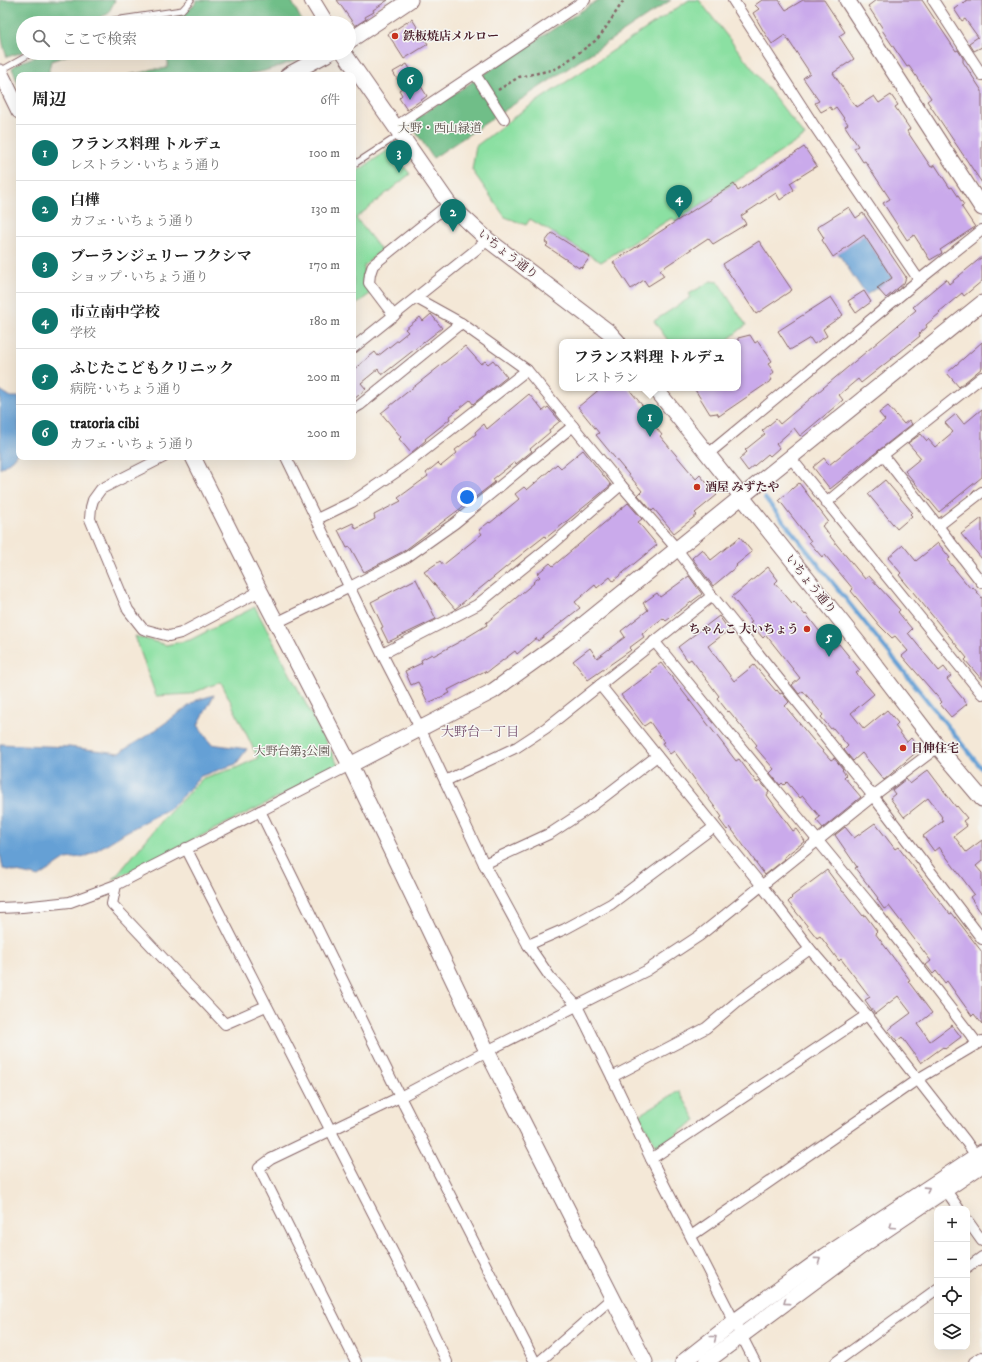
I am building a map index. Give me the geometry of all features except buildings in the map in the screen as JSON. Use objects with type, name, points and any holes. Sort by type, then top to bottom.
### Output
[{"type":"street","points":[[312,0],[322,16]]},
{"type":"street","points":[[356,36],[410,0]]},
{"type":"street","points":[[733,0],[813,124],[919,280]]},
{"type":"street","points":[[847,0],[982,208]]},
{"type":"street","points":[[933,0],[982,75]]},
{"type":"street","points":[[397,131],[475,74],[583,1]]},
{"type":"street","points":[[293,72],[315,60]]},
{"type":"street","name":"いちょう通り","points":[[349,60],[449,204],[488,240],[610,332],[616,339]]},
{"type":"street","points":[[0,72],[16,105]]},
{"type":"street","points":[[475,74],[504,119]]},
{"type":"street","points":[[394,316],[369,283],[373,265],[449,204]]},
{"type":"street","points":[[708,454],[982,230]]},
{"type":"street","points":[[356,346],[488,240]]},
{"type":"street","points":[[416,298],[461,323],[527,370],[621,485],[676,548],[712,596],[873,796],[982,939]]},
{"type":"street","points":[[0,908],[70,902],[116,885],[493,691],[564,640],[982,302]]},
{"type":"street","points":[[356,408],[461,323]]},
{"type":"street","points":[[317,519],[352,502],[402,468],[527,370]]},
{"type":"street","points":[[826,502],[982,377]]},
{"type":"street","name":"いちょう通り","points":[[657,391],[860,645],[938,747],[982,799]]},
{"type":"street","points":[[276,623],[407,557],[455,523],[572,426]]},
{"type":"street","points":[[883,455],[982,583]]},
{"type":"street","points":[[790,457],[982,694]]},
{"type":"street","points":[[158,460],[101,489],[93,500],[91,507],[90,519],[128,610],[143,629],[169,636],[180,633],[260,591]]},
{"type":"street","points":[[194,460],[276,623],[350,765],[487,1051],[645,1362]]},
{"type":"street","points":[[288,460],[382,654],[420,728],[484,864],[528,946],[550,977],[577,1006],[651,1159],[755,1362]]},
{"type":"street","points":[[382,654],[477,605],[554,543],[621,485]]},
{"type":"street","points":[[938,526],[982,492]]},
{"type":"street","points":[[445,781],[517,747],[546,728],[712,596]]},
{"type":"street","points":[[654,641],[819,841],[980,1042],[918,1079],[691,1236]]},
{"type":"street","points":[[600,685],[762,886],[810,949],[867,1015],[980,1158]]},
{"type":"street","points":[[356,1362],[259,1168],[271,1159],[400,1097],[487,1051],[646,971],[699,936],[819,841],[873,796],[938,747]]},
{"type":"street","points":[[484,864],[551,833],[592,806],[657,756]]},
{"type":"street","points":[[260,811],[400,1097],[534,1362]]},
{"type":"street","points":[[528,946],[565,929],[611,904],[714,827]]},
{"type":"street","points":[[186,848],[447,1362]]},
{"type":"street","points":[[116,885],[112,904],[225,1024],[266,1006]]},
{"type":"street","points":[[612,1077],[706,1028],[738,1000],[810,949]]},
{"type":"street","points":[[651,1159],[867,1015]]},
{"type":"street","points":[[683,1362],[738,1328],[945,1189],[980,1158]]},
{"type":"street","points":[[706,1362],[738,1328],[825,1256],[980,1158]]},
{"type":"street","points":[[945,1189],[958,1206]]},
{"type":"street","points":[[970,1224],[982,1241]]},
{"type":"street","points":[[970,1266],[982,1257]]},
{"type":"street","points":[[836,1362],[934,1291]]},
{"type":"street","points":[[539,1362],[612,1298]]},
{"type":"street","points":[[974,1362],[982,1357]]},
{"type":"lane","points":[[141,16],[182,10],[191,0]]},
{"type":"lane","points":[[0,72],[20,60]]},
{"type":"lane","points":[[356,163],[397,131]]},
{"type":"path","points":[[489,96],[510,81],[519,77],[552,70],[559,67],[601,35],[624,0]]},
{"type":"green space","points":[[0,0],[115,0],[108,14],[103,16],[16,16],[16,54],[7,57],[0,22]]},
{"type":"green space","points":[[196,0],[291,0],[299,16],[174,16],[184,14],[195,4]]},
{"type":"green space","name":"大野・西山緑道","points":[[598,0],[671,0],[433,158],[414,129],[412,121]]},
{"type":"green space","points":[[689,0],[699,0],[805,136],[676,221],[672,218],[601,262],[530,219],[526,225],[505,217],[472,170],[476,146],[518,114]]},
{"type":"green space","points":[[27,60],[54,60],[51,61],[49,72],[16,72],[16,78],[12,68]]},
{"type":"green space","points":[[298,60],[259,72],[145,72],[152,69],[167,68],[168,61]]},
{"type":"green space","points":[[390,149],[410,174],[356,218],[356,172]]},
{"type":"green space","points":[[356,218],[381,250],[364,266],[363,282],[371,293],[356,305]]},
{"type":"green space","points":[[711,281],[718,282],[746,325],[729,339],[667,339],[654,321],[691,297],[689,294]]},
{"type":"green space","name":"大野台第3公園","points":[[255,607],[339,767],[113,880],[165,817],[203,778],[236,768],[258,758],[221,682],[190,694],[156,696],[135,636],[166,645],[190,640]]},
{"type":"green space","points":[[679,1091],[696,1120],[657,1148],[639,1115]]},
{"type":"water","points":[[864,235],[892,278],[866,295],[838,253]]},
{"type":"water","points":[[0,390],[11,397],[16,397],[16,454],[13,459],[0,469]]},
{"type":"water","points":[[214,695],[198,725],[211,744],[247,749],[236,764],[201,776],[172,807],[126,832],[87,856],[66,859],[39,877],[3,869],[0,853],[0,744],[69,747],[119,753],[154,731],[197,700]]},
{"type":"waterway","points":[[765,498],[982,769]]},
{"type":"place","name":"鉄板焼店メルロー","points":[[395,36]]},
{"type":"place","name":"tratoria cibi","points":[[410,100]]},
{"type":"place","name":"ブーランジェリー フクシマ","points":[[399,173]]},
{"type":"place","name":"市立南中学校","points":[[679,218]]},
{"type":"place","name":"白樺","points":[[453,232]]},
{"type":"place","name":"フランス料理 トルデュ","points":[[650,437]]},
{"type":"place","name":"酒屋 みずたや","points":[[697,487]]},
{"type":"place","name":"ちゃんこ 大いちょう","points":[[807,629]]},
{"type":"place","name":"ふじたこどもクリニック","points":[[829,657]]},
{"type":"place","name":"日伸住宅","points":[[903,748]]},
{"type":"district","name":"大野台一丁目","points":[[480,731]]}]
